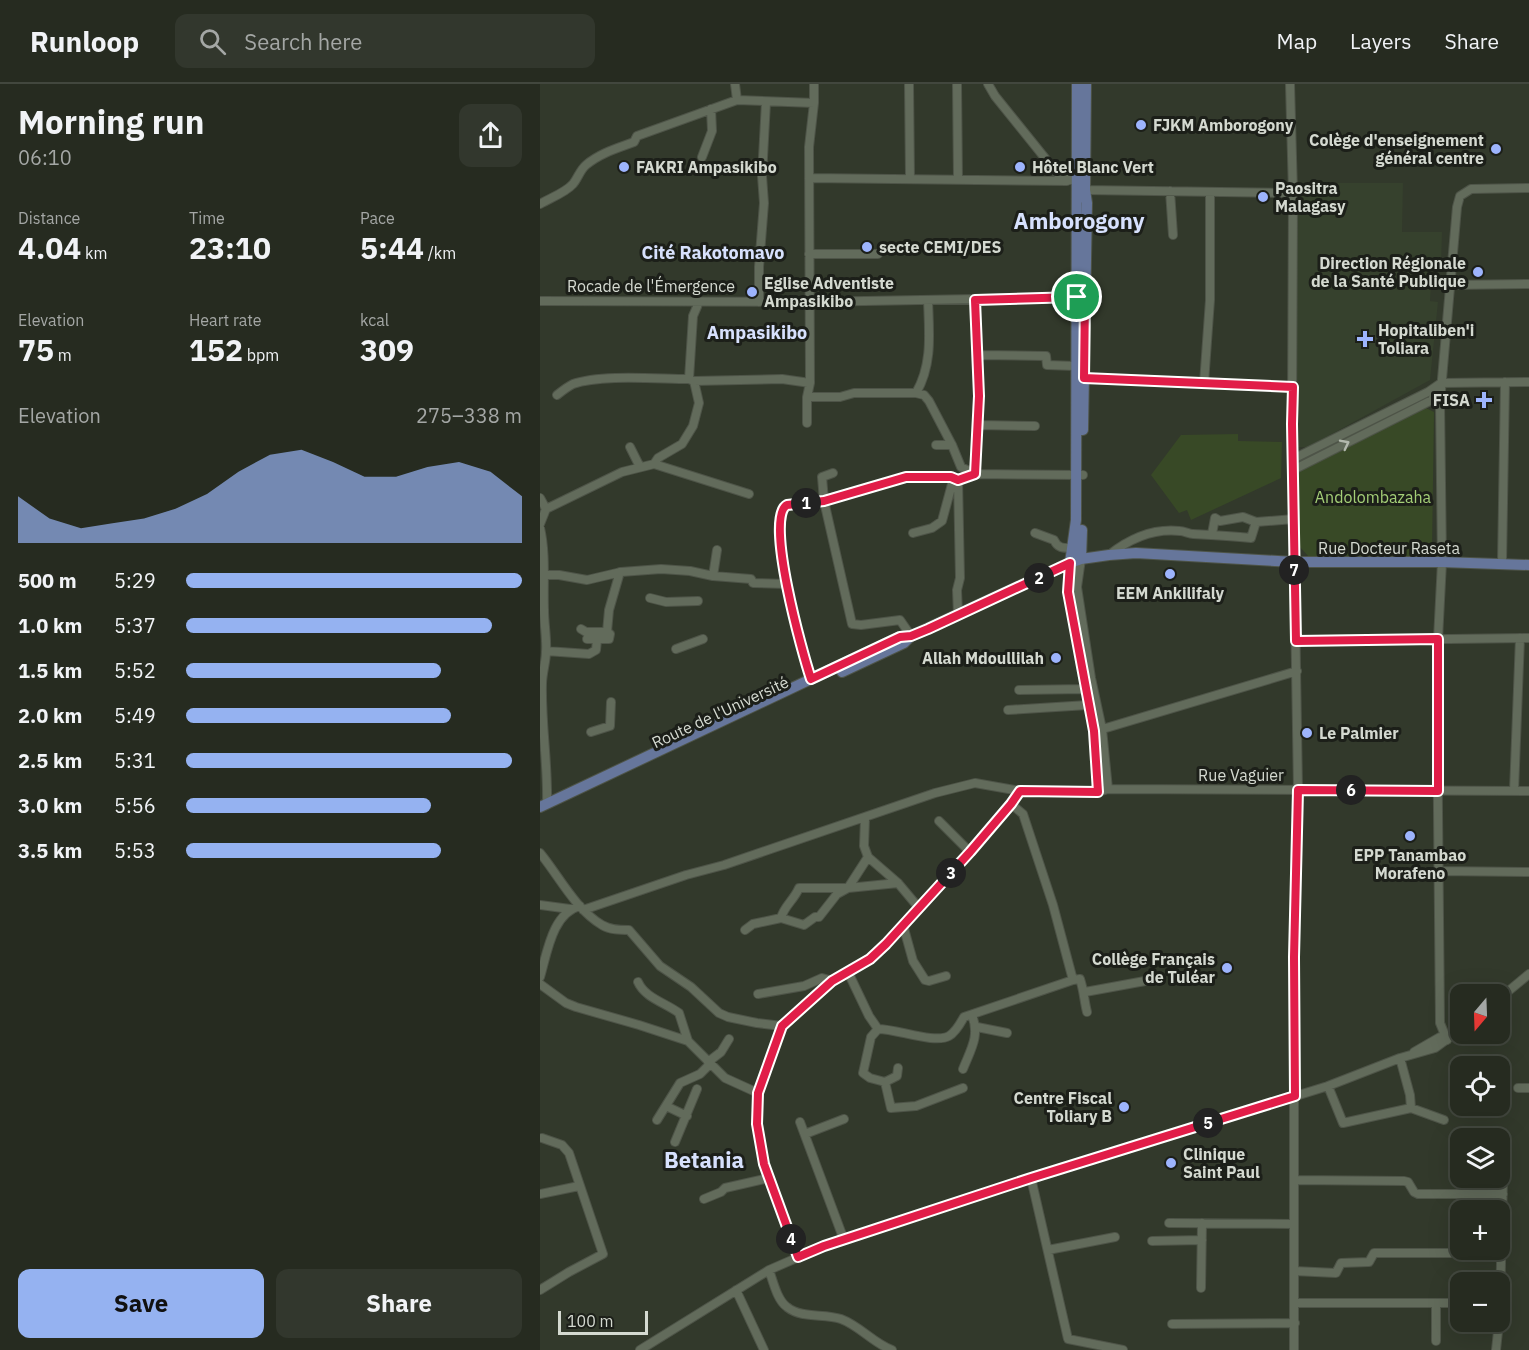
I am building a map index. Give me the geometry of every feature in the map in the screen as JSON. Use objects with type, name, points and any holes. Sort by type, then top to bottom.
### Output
[{"type":"main road","points":[[1076,561],[1084,378],[1077,181],[1077,84]]},
{"type":"main road","points":[[1076,561],[1073,548],[1080,475],[1075,366],[1087,203],[1085,190],[1086,84]]},
{"type":"main road","name":"Rue Docteur Raseta","points":[[1076,561],[1137,553],[1294,562],[1442,562],[1529,565]]},
{"type":"main road","name":"Route de l'Université","points":[[542,807],[899,645],[911,636],[1076,561]]},
{"type":"main road","name":"Route de l'Université","points":[[542,807],[900,637],[911,636]]},
{"type":"street","points":[[735,84],[737,100]]},
{"type":"street","points":[[807,423],[807,397],[810,383],[809,147],[814,84]]},
{"type":"street","points":[[909,84],[910,179]]},
{"type":"street","points":[[957,84],[958,180]]},
{"type":"street","points":[[988,84],[995,96],[1061,178],[1077,181],[1085,190],[1293,193]]},
{"type":"street","points":[[1290,84],[1298,790],[1294,957],[1294,1350]]},
{"type":"street","points":[[540,204],[568,189],[588,163],[603,154],[634,142],[637,136],[737,100],[814,103]]},
{"type":"street","points":[[759,302],[766,102]]},
{"type":"street","points":[[702,157],[712,131],[711,109]]},
{"type":"street","points":[[809,178],[1077,181]]},
{"type":"street","points":[[1447,1040],[1440,1023],[1438,871],[1438,639],[1442,562],[1441,383],[1457,207],[1460,195],[1471,189],[1529,188]]},
{"type":"street","points":[[1170,191],[1173,235]]},
{"type":"street","points":[[1204,383],[1210,300],[1210,192]]},
{"type":"street","points":[[809,254],[878,254]]},
{"type":"street","points":[[1451,285],[1529,284]]},
{"type":"street","name":"Rocade de l'Émergence","points":[[540,300],[809,303],[1081,297]]},
{"type":"street","points":[[916,393],[926,369],[930,347],[928,300]]},
{"type":"street","points":[[975,300],[978,355],[975,474]]},
{"type":"street","points":[[654,464],[658,458],[682,444],[693,426],[699,403],[692,380],[693,316],[699,302]]},
{"type":"street","points":[[978,355],[1046,356],[1047,365],[1075,366]]},
{"type":"street","points":[[557,395],[570,385],[583,382],[645,378],[782,379],[810,383]]},
{"type":"street","points":[[1084,378],[1293,387]]},
{"type":"street","points":[[1502,564],[1505,382]]},
{"type":"street","points":[[1293,459],[1428,392],[1441,383],[1529,382]]},
{"type":"street","points":[[1293,470],[1432,400],[1441,383]]},
{"type":"street","points":[[807,397],[840,397],[854,393],[924,395],[952,445],[961,467],[975,474]]},
{"type":"street","points":[[978,425],[1035,426]]},
{"type":"street","points":[[936,444],[952,445]]},
{"type":"street","points":[[630,447],[639,467]]},
{"type":"street","points":[[542,807],[546,759],[541,683],[546,651],[543,542],[540,526],[546,509],[622,472],[654,464],[749,494]]},
{"type":"street","points":[[833,473],[822,477],[824,501],[852,624],[900,620],[911,636]]},
{"type":"street","points":[[913,534],[932,528],[942,521],[952,484],[975,474],[1080,475]]},
{"type":"street","points":[[811,679],[801,650],[783,566],[779,527],[783,507],[824,501],[906,477],[951,477],[958,482]]},
{"type":"street","points":[[958,482],[960,578],[957,590],[958,614]]},
{"type":"street","points":[[540,498],[546,509]]},
{"type":"street","points":[[1212,534],[1215,518],[1220,521],[1243,517],[1256,522],[1294,519]]},
{"type":"street","points":[[1230,536],[1233,520]]},
{"type":"street","points":[[1109,555],[1125,543],[1143,535],[1162,531],[1251,538],[1256,522]]},
{"type":"street","points":[[1035,533],[1054,540],[1061,548],[1073,548]]},
{"type":"street","points":[[713,576],[717,550]]},
{"type":"street","points":[[1076,561],[1068,592],[1088,705],[1098,730],[1098,792]]},
{"type":"street","points":[[1076,561],[1077,587],[1108,789]]},
{"type":"street","points":[[543,576],[571,576],[587,580],[620,572],[661,569],[751,579],[753,583],[787,584]]},
{"type":"street","points":[[587,639],[609,639],[607,632],[609,610],[620,572]]},
{"type":"street","points":[[650,598],[666,602],[698,601]]},
{"type":"street","points":[[581,629],[586,632],[607,632]]},
{"type":"street","points":[[1296,641],[1524,638],[1514,790]]},
{"type":"street","points":[[676,649],[704,639]]},
{"type":"street","points":[[546,651],[589,654],[596,650],[597,640]]},
{"type":"street","points":[[1098,730],[1297,671]]},
{"type":"street","points":[[1019,690],[1085,689]]},
{"type":"street","points":[[591,732],[610,726],[611,702]]},
{"type":"street","points":[[1008,710],[1088,705]]},
{"type":"street","name":"Rue Vaguier","points":[[570,909],[582,908],[865,818],[935,793],[975,783],[990,787],[1008,787],[1020,791],[1098,792],[1108,789],[1529,791]]},
{"type":"street","points":[[798,1257],[769,1178],[757,1124],[758,1093],[782,1026],[832,981],[870,959],[970,852],[1020,791]]},
{"type":"street","points":[[1011,804],[1023,814],[1053,905],[1072,980]]},
{"type":"street","points":[[865,818],[864,846],[868,857],[898,883],[919,908]]},
{"type":"street","points":[[939,820],[970,852]]},
{"type":"street","points":[[540,853],[582,908],[602,926],[629,930],[660,966],[691,987],[719,1013],[757,1023],[782,1026]]},
{"type":"street","points":[[745,930],[753,924],[781,918],[804,925],[815,917],[819,917],[837,894],[848,888],[868,857]]},
{"type":"street","points":[[1438,871],[1529,872]]},
{"type":"street","points":[[781,918],[799,888],[848,888],[898,883]]},
{"type":"street","points":[[540,905],[570,909],[557,926],[540,977]]},
{"type":"street","points":[[903,925],[913,961],[925,980],[946,976]]},
{"type":"street","points":[[848,972],[869,1016],[878,1029]]},
{"type":"street","points":[[1510,990],[1529,974]]},
{"type":"street","points":[[758,994],[804,986],[822,978],[832,981]]},
{"type":"street","points":[[878,1029],[898,1030],[926,1038],[949,1037],[956,1031],[964,1017],[1080,979],[1087,1012]]},
{"type":"street","points":[[1084,992],[1145,981]]},
{"type":"street","points":[[638,982],[640,989],[646,994],[680,1013],[688,1041],[725,1078],[758,1093]]},
{"type":"street","points":[[540,984],[566,1003],[576,1007],[688,1041]]},
{"type":"street","points":[[963,1069],[977,1027],[972,1014]]},
{"type":"street","points":[[977,1027],[1007,1033]]},
{"type":"street","points":[[878,1029],[871,1037],[863,1073],[870,1078],[885,1082],[897,1076],[898,1068]]},
{"type":"street","points":[[640,1350],[769,1270],[798,1257],[1031,1178],[1328,1086],[1435,1048],[1450,1038]]},
{"type":"street","points":[[657,1120],[680,1083],[699,1074],[721,1052],[729,1039]]},
{"type":"street","points":[[1405,1057],[1411,1108]]},
{"type":"street","points":[[885,1082],[891,1108],[916,1106],[963,1088]]},
{"type":"street","points":[[1328,1086],[1343,1123],[1411,1108],[1444,1120]]},
{"type":"street","points":[[1518,1088],[1529,1088]]},
{"type":"street","points":[[675,1142],[697,1089]]},
{"type":"street","points":[[666,1106],[687,1116]]},
{"type":"street","points":[[805,1134],[844,1119]]},
{"type":"street","points":[[800,1122],[844,1240]]},
{"type":"street","points":[[540,1290],[603,1254],[569,1153],[562,1145],[542,1138]]},
{"type":"street","points":[[705,1199],[725,1188],[769,1178]]},
{"type":"street","points":[[1031,1178],[1068,1339],[1124,1350]]},
{"type":"street","points":[[1294,1180],[1404,1181],[1408,1182],[1418,1194],[1503,1194]]},
{"type":"street","points":[[540,1194],[579,1186]]},
{"type":"street","points":[[1501,1272],[1503,1188]]},
{"type":"street","points":[[1169,1223],[1293,1224]]},
{"type":"street","points":[[1201,1288],[1202,1223]]},
{"type":"street","points":[[1048,1250],[1115,1237]]},
{"type":"street","points":[[1152,1241],[1202,1240]]},
{"type":"street","points":[[1294,1271],[1336,1273],[1341,1263],[1369,1262],[1374,1253],[1450,1253]]},
{"type":"street","points":[[769,1270],[786,1307],[809,1315],[842,1319],[870,1339],[892,1350]]},
{"type":"street","points":[[736,1290],[764,1350]]},
{"type":"street","points":[[1294,1303],[1450,1303]]},
{"type":"street","points":[[1436,1303],[1436,1341]]},
{"type":"street","points":[[1172,1323],[1295,1323]]},
{"type":"street","points":[[1496,1350],[1498,1332]]},
{"type":"shaded area","name":"Hopitaliben'i Toliara","points":[[1296,183],[1403,183],[1402,232],[1442,232],[1441,267],[1432,267],[1430,301],[1438,302],[1430,380],[1308,447],[1296,447]]},
{"type":"green space","name":"Andolombazaha","points":[[1424,407],[1434,412],[1432,549],[1424,556],[1309,557],[1299,546],[1298,468]]},
{"type":"green space","points":[[1238,434],[1238,441],[1282,442],[1281,478],[1191,520],[1187,510],[1179,513],[1151,475],[1181,435]]},
{"type":"place","name":"FJKM Amborogony","points":[[1141,125]]},
{"type":"place","name":"Colège d'enseignement général centre","points":[[1496,149]]},
{"type":"place","name":"FAKRI Ampasikibo","points":[[624,167]]},
{"type":"place","name":"Hôtel Blanc Vert","points":[[1020,167]]},
{"type":"place","name":"Paositra Malagasy","points":[[1263,197]]},
{"type":"place","name":"secte CEMI/DES","points":[[867,247]]},
{"type":"place","name":"Direction Régionale de la Santé Publique","points":[[1478,272]]},
{"type":"place","name":"Eglise Adventiste Ampasikibo","points":[[752,292]]},
{"type":"place","name":"Hopitaliben'i Toliara","points":[[1365,339]]},
{"type":"place","name":"FISA","points":[[1484,400]]},
{"type":"place","name":"EEM Ankilifaly","points":[[1170,574]]},
{"type":"place","name":"Allah Mdoullilah","points":[[1056,658]]},
{"type":"place","name":"Le Palmier","points":[[1307,733]]},
{"type":"place","name":"EPP Tanambao Morafeno","points":[[1410,836]]},
{"type":"place","name":"Collège Français de Tuléar","points":[[1227,968]]},
{"type":"place","name":"Centre Fiscal Toliary B","points":[[1124,1107]]},
{"type":"place","name":"Clinique Saint Paul","points":[[1171,1163]]},
{"type":"district","name":"Amborogony","points":[[1079,221]]},
{"type":"district","name":"Cité Rakotomavo","points":[[713,253]]},
{"type":"district","name":"Ampasikibo","points":[[757,333]]},
{"type":"district","name":"Betania","points":[[704,1160]]},
{"type":"route","points":[[1077,297],[1085,297],[1084,378],[1293,387],[1296,641],[1438,639],[1438,791],[1298,790],[1294,957],[1295,1096],[1031,1178],[824,1246],[798,1257],[764,1164],[757,1124],[758,1093],[782,1026],[832,981],[870,959],[886,944],[970,852],[1020,791],[1098,792],[1094,731],[1068,592],[1070,563],[928,629],[911,636],[900,637],[811,679],[801,650],[783,566],[779,527],[781,512],[787,505],[824,501],[906,477],[951,477],[958,480],[975,474],[979,396],[975,300],[1077,297]]}]
